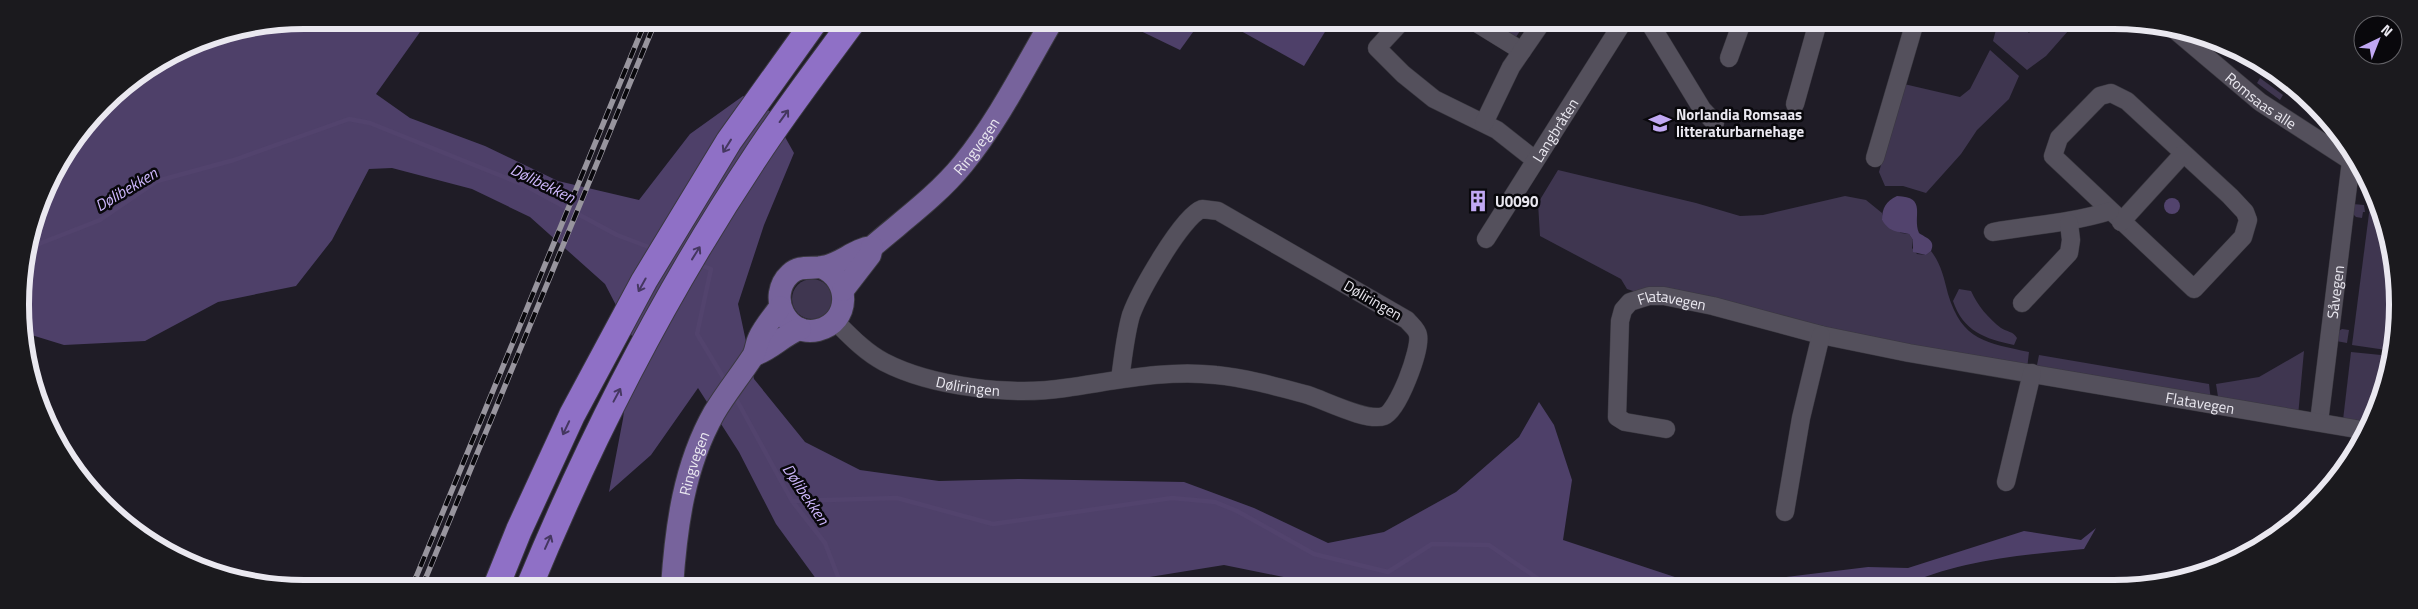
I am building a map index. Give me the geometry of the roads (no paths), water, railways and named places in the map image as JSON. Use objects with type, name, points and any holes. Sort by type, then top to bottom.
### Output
[{"type":"highway","points":[[498,580],[519,530],[572,416],[644,281],[729,141],[810,29]]},
{"type":"highway","points":[[532,580],[600,426],[670,295],[756,156],[847,29]]},
{"type":"main road","name":"Ringvegen","points":[[821,267],[838,262],[863,248],[872,247],[939,189],[962,165],[1047,29]]},
{"type":"main road","name":"Ringvegen","points":[[843,290],[870,256],[872,247]]},
{"type":"main road","points":[[805,267],[821,267],[836,277],[843,290],[842,310],[834,321],[824,328],[815,331],[800,329],[786,318],[780,307],[780,289],[790,274],[805,267]]},
{"type":"main road","name":"Ringvegen","points":[[673,580],[678,526],[685,487],[697,449],[718,407],[754,355],[759,338],[780,307]]},
{"type":"main road","name":"Ringvegen","points":[[754,355],[786,334],[800,329]]},
{"type":"street","points":[[1395,29],[1377,48],[1403,74],[1434,100],[1497,130],[1535,160]]},
{"type":"street","points":[[1487,29],[1522,51]]},
{"type":"street","points":[[1484,123],[1497,92],[1537,29]]},
{"type":"street","name":"Langbråten","points":[[1486,239],[1619,29]]},
{"type":"street","points":[[1652,29],[1702,109],[1715,123]]},
{"type":"street","points":[[1729,58],[1739,29]]},
{"type":"street","points":[[1795,104],[1816,29]]},
{"type":"street","points":[[1875,158],[1913,29]]},
{"type":"street","name":"Romsaas alle","points":[[2184,38],[2260,102],[2347,158]]},
{"type":"street","points":[[2111,94],[2127,101],[2230,196],[2245,212],[2248,226],[2244,237],[2194,288],[2115,216],[2053,156],[2059,138],[2100,96],[2111,94]]},
{"type":"street","points":[[1993,232],[2034,225],[2115,216],[2183,154]]},
{"type":"street","name":"Såvegen","points":[[2319,422],[2351,166]]},
{"type":"street","name":"Døliringen","points":[[834,321],[866,351],[884,362],[941,380],[982,388],[1063,389],[1120,380],[1178,374],[1216,375],[1272,386],[1376,418],[1390,413],[1398,402],[1417,348],[1418,338],[1416,331],[1407,320],[1218,211],[1202,208],[1189,217],[1144,288],[1131,315],[1120,380]]},
{"type":"street","points":[[2022,303],[2069,253],[2071,240],[2069,222]]},
{"type":"street","name":"Flatavegen","points":[[1666,429],[1625,422],[1617,417],[1620,321],[1623,310],[1630,302],[1649,296],[1664,296],[1713,306],[1821,335],[1909,353],[2359,429]]},
{"type":"street","points":[[1785,512],[1802,418],[1821,335]]},
{"type":"street","points":[[2006,482],[2032,373]]},
{"type":"waterway","name":"Dølibekken","points":[[35,245],[100,220],[157,181],[234,160],[349,119],[370,123],[524,185],[617,235],[654,249]]},
{"type":"waterway","name":"Dølibekken","points":[[697,264],[711,269],[697,334],[726,382]]},
{"type":"waterway","name":"Dølibekken","points":[[734,395],[792,501],[825,543],[839,580]]},
{"type":"waterway","points":[[792,501],[897,498],[993,524],[1172,498],[1215,502],[1237,511],[1314,554],[1388,572],[1432,544],[1489,545],[1540,580]]},
{"type":"railway","points":[[415,580],[642,29]]},
{"type":"railway","points":[[425,580],[652,29]]},
{"type":"place","name":"Norlandia Romsaas litteraturbarnehage","points":[[1660,123]]},
{"type":"place","name":"U0090","points":[[1478,201]]}]
